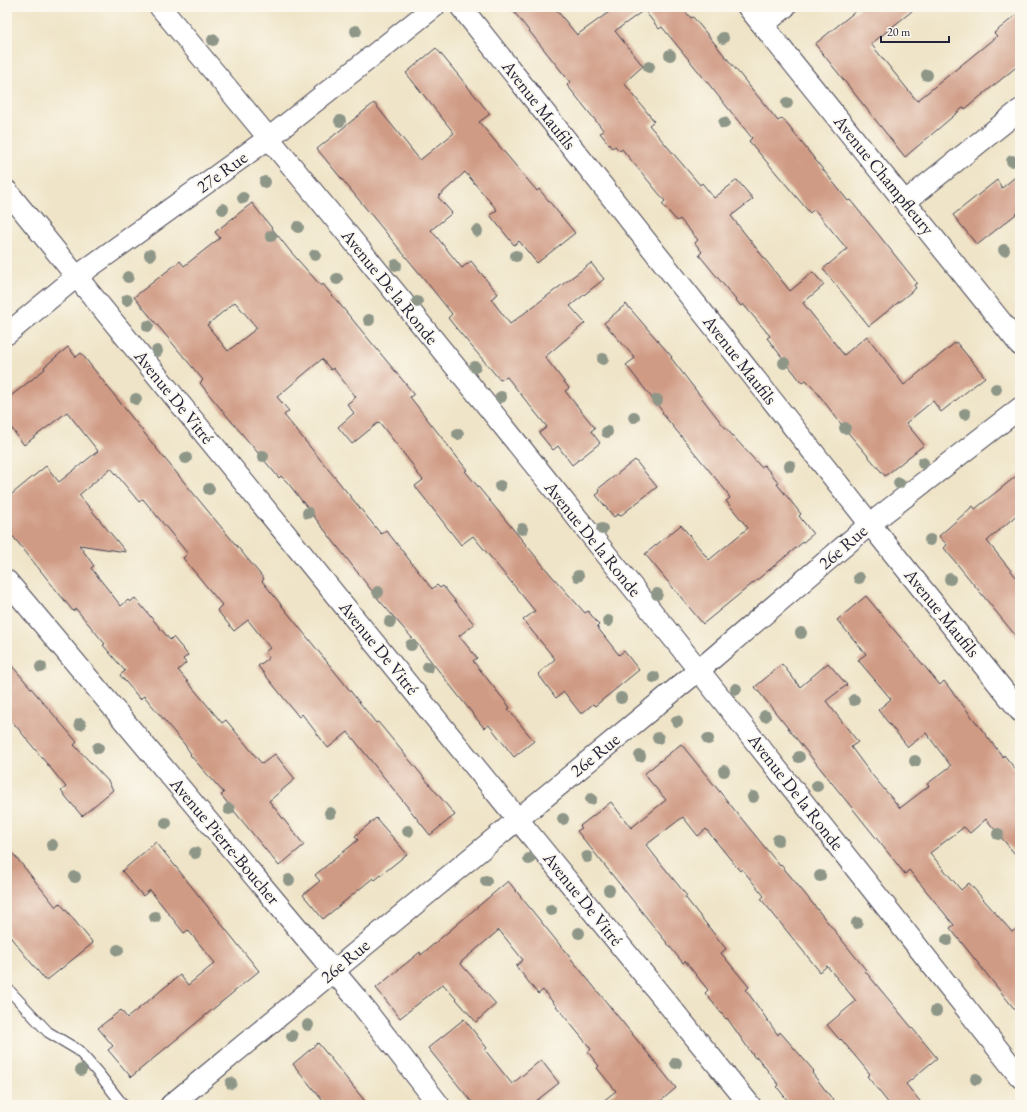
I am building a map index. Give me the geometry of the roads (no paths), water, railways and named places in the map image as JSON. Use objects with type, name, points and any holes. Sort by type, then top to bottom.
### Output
[{"type":"street","name":"Avenue De la Ronde","points":[[160,7],[269,138],[699,670],[1020,1077]]},
{"type":"street","name":"27e Rue","points":[[7,334],[76,277],[269,138],[434,7]]},
{"type":"street","name":"Avenue Maufils","points":[[461,7],[1020,711]]},
{"type":"street","name":"Avenue Champfleury","points":[[748,7],[906,201],[1020,345]]},
{"type":"street","points":[[762,25],[786,7]]},
{"type":"street","points":[[906,201],[1020,110]]},
{"type":"street","name":"Avenue De Vitré","points":[[7,191],[750,1105]]},
{"type":"street","name":"26e Rue","points":[[171,1105],[699,670],[870,524],[1020,408]]},
{"type":"street","name":"Avenue Pierre-Boucher","points":[[7,581],[357,999],[439,1105]]},
{"type":"lane","points":[[7,988],[48,1032],[78,1050],[123,1105]]}]
